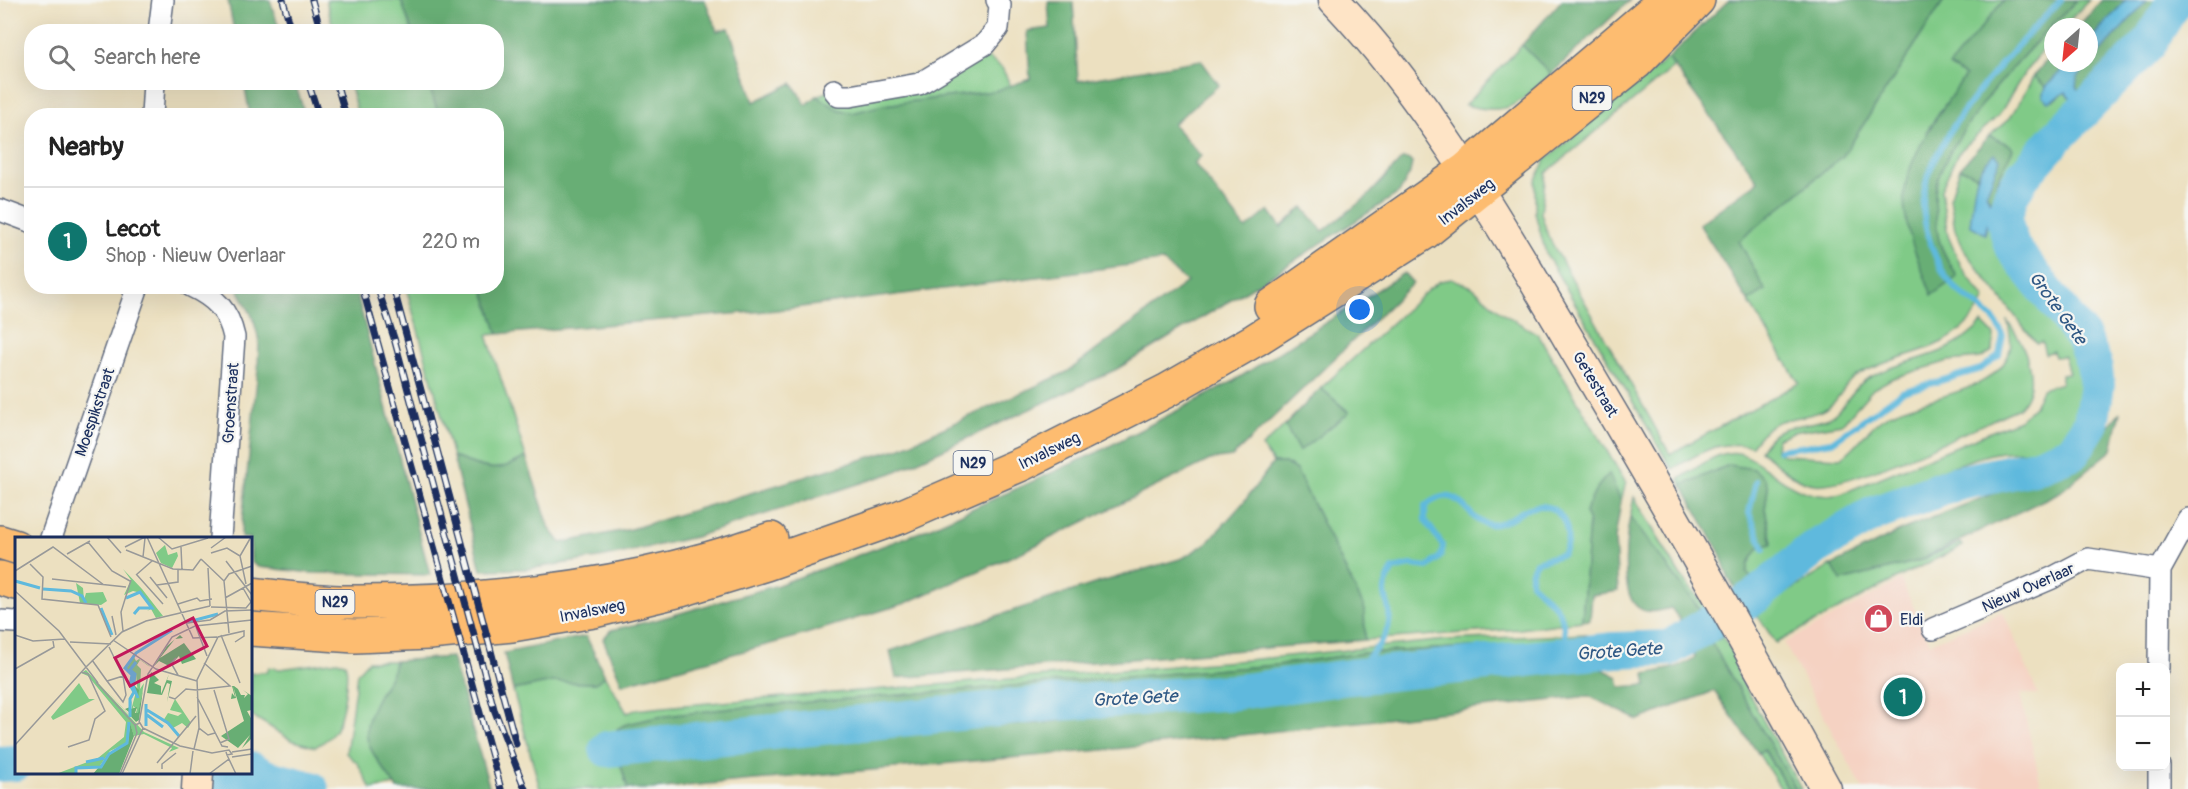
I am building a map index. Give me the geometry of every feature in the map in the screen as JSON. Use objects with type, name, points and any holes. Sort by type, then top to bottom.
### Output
[{"type":"main road","name":"Invalsweg","points":[[252,629],[355,636],[429,633],[512,625],[594,611],[713,581],[900,517],[1024,464],[1166,391],[1364,274],[1426,232],[1473,180],[1665,0]]},
{"type":"main road","name":"Invalsweg","points":[[252,594],[344,603],[504,594],[584,584],[679,565],[762,542],[891,498],[1018,444],[1212,342],[1283,299],[1473,180],[1636,63],[1698,0]]},
{"type":"main road","points":[[0,542],[15,547]]},
{"type":"main road","points":[[0,578],[15,583]]},
{"type":"street","points":[[160,24],[163,0]]},
{"type":"street","points":[[834,90],[839,96],[850,96],[918,84],[986,44],[998,28],[1000,6],[997,0]]},
{"type":"street","name":"Getestraat","points":[[1334,0],[1405,83],[1473,180],[1730,615],[1826,789]]},
{"type":"street","points":[[152,108],[154,90]]},
{"type":"street","points":[[0,210],[24,219]]},
{"type":"street","name":"Moespikstraat","points":[[51,537],[135,294]]},
{"type":"street","name":"Groenstraat","points":[[204,294],[230,317],[234,337],[220,537]]},
{"type":"street","points":[[2160,663],[2160,570],[2188,519]]},
{"type":"street","name":"Nieuw Overlaar","points":[[1933,629],[2052,578],[2088,559],[2160,570]]},
{"type":"street","points":[[0,621],[15,622]]},
{"type":"street","points":[[2159,771],[2159,789]]},
{"type":"street","points":[[197,789],[198,774]]},
{"type":"shaded area","points":[[1901,580],[1930,643],[2003,612],[2038,694],[2020,694],[2042,789],[1863,789],[1784,643]]},
{"type":"green space","points":[[228,0],[270,0],[278,24],[233,24]]},
{"type":"green space","points":[[326,0],[401,0],[410,24],[332,24]]},
{"type":"green space","points":[[401,0],[705,0],[717,31],[729,28],[754,102],[792,83],[806,105],[817,96],[837,109],[852,113],[884,105],[995,91],[1030,79],[1027,31],[1050,28],[1048,2],[1073,2],[1078,81],[1201,60],[1219,85],[1173,124],[1201,156],[1194,163],[1246,229],[1269,210],[1281,227],[1303,207],[1323,231],[1368,196],[1402,159],[1408,159],[1412,163],[1410,173],[1399,193],[1269,277],[1117,369],[892,473],[695,537],[605,557],[528,569],[481,570],[453,457],[482,467],[498,468],[506,467],[526,457],[550,529],[561,543],[631,529],[897,449],[1067,372],[1187,282],[1162,261],[778,310],[498,334],[485,294],[504,294],[504,108],[437,108],[430,90],[504,90],[504,24],[410,24]]},
{"type":"green space","points":[[1562,0],[1630,0],[1551,74],[1522,45]]},
{"type":"green space","points":[[1729,0],[1944,0],[1843,156],[1739,241],[1765,290],[1748,301],[1699,224],[1758,181],[1668,58]]},
{"type":"green space","points":[[1944,0],[2004,0],[1950,66],[1965,76],[1926,132],[1932,294],[1957,277],[1942,250],[1937,229],[1935,190],[1945,163],[1958,138],[1976,113],[2044,34],[2044,49],[2025,72],[1999,115],[1958,153],[1941,190],[1948,236],[1961,266],[1985,299],[1975,315],[1964,327],[1940,343],[1857,375],[1835,401],[1823,410],[1777,422],[1761,434],[1752,446],[1719,446],[1672,469],[1546,254],[1535,213],[1535,182],[1545,160],[1668,58],[1674,67],[1546,173],[1541,213],[1548,236],[1670,454],[1799,383],[1748,301],[1765,290],[1739,241],[1843,156]]},
{"type":"green space","points":[[2004,0],[2077,0],[2059,18],[2044,18],[2044,33],[1976,113],[1958,138],[1945,163],[1935,190],[1937,229],[1942,250],[1957,277],[1932,295],[1907,225],[1905,185],[1917,152],[1965,76],[1949,66]]},
{"type":"green space","points":[[2077,0],[2089,0],[2072,18],[2059,18]]},
{"type":"green space","points":[[2103,0],[2126,0],[2098,31],[2098,18],[2086,18]]},
{"type":"green space","points":[[2147,0],[2165,0],[2150,24],[2092,92],[2083,95],[2076,87],[2076,78],[2081,72],[2098,72],[2098,54]]},
{"type":"green space","points":[[1522,45],[1551,74],[1522,100],[1513,105],[1493,109],[1465,105]]},
{"type":"green space","points":[[988,58],[1002,68],[1011,86],[995,91],[884,105],[852,113],[837,109],[817,96],[832,90],[971,64]]},
{"type":"green space","points":[[2044,63],[2044,72],[2060,72],[2046,87],[2034,76]]},
{"type":"green space","points":[[2034,76],[2046,87],[2043,97],[2055,100],[2066,92],[2072,100],[2026,154],[2002,196],[1997,192],[1997,186],[2010,151],[2010,145],[1989,136],[2010,118]]},
{"type":"green space","points":[[245,90],[297,90],[303,108],[249,108]]},
{"type":"green space","points":[[351,90],[430,90],[437,108],[356,108]]},
{"type":"green space","points":[[1989,136],[2010,145],[2013,149],[1996,184],[1997,192],[2002,196],[1994,205],[1986,194],[1999,159],[1986,161],[1977,176],[1960,168]]},
{"type":"green space","points":[[1960,168],[1977,176],[1970,225],[1985,233],[1988,220],[1994,219],[1997,223],[1997,238],[2001,252],[2008,264],[2056,316],[2077,351],[2087,392],[2081,423],[2072,435],[2054,446],[2038,451],[1999,452],[1970,460],[1909,484],[1831,520],[1834,526],[1776,561],[1758,586],[1747,573],[1749,563],[1759,547],[1772,543],[1765,509],[1768,487],[1729,465],[1682,485],[1679,479],[1715,457],[1728,453],[1740,454],[1805,492],[1822,495],[1841,494],[2019,420],[2034,407],[2042,389],[2061,383],[2061,374],[2069,373],[2064,356],[2055,357],[2053,351],[2045,354],[2042,342],[2036,343],[1966,253],[1955,230],[1950,198]]},
{"type":"green space","points":[[1404,273],[1413,283],[1232,457],[1210,460],[1024,551],[906,603],[796,637],[622,684],[603,639],[611,630],[656,620],[778,585],[920,532],[1098,452],[1232,382]]},
{"type":"green space","points":[[1452,279],[1472,287],[1503,314],[1538,334],[1626,483],[1621,501],[1608,475],[1597,489],[1585,512],[1589,522],[1582,621],[1520,629],[1365,640],[1364,607],[1296,470],[1285,463],[1273,463],[1262,447],[1285,425],[1299,451],[1349,412],[1321,388],[1428,290],[1440,281]]},
{"type":"green space","points":[[241,294],[357,294],[430,575],[312,573],[258,567],[252,563],[252,537],[242,537],[241,531],[258,369],[259,340],[253,318]]},
{"type":"green space","points":[[408,294],[485,294],[498,334],[487,335],[526,457],[506,467],[490,468],[453,457]]},
{"type":"green space","points":[[2008,322],[2021,342],[2029,366],[2029,390],[2025,400],[2017,409],[1914,455],[1855,477],[1831,483],[1814,484],[1798,479],[1760,451],[1767,441],[1780,430],[1830,417],[1861,383],[1882,371],[1941,352],[1968,336],[1982,323],[1994,335],[1993,351],[1980,358],[1949,361],[1893,378],[1873,389],[1842,424],[1793,432],[1777,439],[1776,450],[1783,455],[1841,458],[1880,420],[1913,405],[1973,386],[1990,377],[2003,365],[2010,349]]},
{"type":"green space","points":[[1321,388],[1349,413],[1299,451],[1285,425]]},
{"type":"green space","points":[[2120,412],[2112,450],[2060,492],[1918,561],[1841,581],[1832,565],[1904,529],[2007,488],[2070,467],[2086,454]]},
{"type":"green space","points":[[1273,463],[1285,463],[1296,470],[1364,607],[1365,640],[896,678],[890,651],[1094,584],[1183,558],[1207,543],[1243,503]]},
{"type":"green space","points":[[1729,465],[1754,469],[1765,479],[1768,487],[1765,509],[1772,544],[1759,547],[1749,563],[1747,573],[1758,586],[1744,593],[1736,589],[1729,579],[1720,553],[1682,485]]},
{"type":"green space","points":[[1609,474],[1621,501],[1615,539],[1618,591],[1592,595],[1590,620],[1582,621],[1589,522],[1585,512],[1597,488]]},
{"type":"green space","points":[[1634,497],[1680,575],[1706,608],[1701,611],[1630,517]]},
{"type":"green space","points":[[1630,517],[1701,611],[1703,617],[1686,628],[1671,608],[1647,611],[1639,608],[1633,601],[1626,579]]},
{"type":"green space","points":[[1961,543],[1963,546],[1776,643],[1755,612],[1832,565],[1842,581],[1918,561]]},
{"type":"green space","points":[[1586,634],[1588,646],[1584,648],[1583,641],[1363,653],[1277,665],[724,709],[658,717],[624,725],[618,729],[619,735],[610,736],[602,744],[605,756],[619,759],[628,789],[540,789],[513,690],[552,682],[595,683],[605,676],[627,713],[635,710],[684,705],[1247,660],[1446,640]]},
{"type":"green space","points":[[1714,635],[1717,640],[1723,637],[1732,651],[1738,674],[1801,789],[1796,789],[1709,638]]},
{"type":"green space","points":[[586,636],[605,676],[595,683],[552,682],[513,690],[504,653]]},
{"type":"green space","points":[[1709,638],[1796,789],[1788,789],[1764,749],[1758,753],[1714,691],[1638,720],[1589,696],[1126,748],[651,789],[628,789],[619,759],[711,746],[1044,723],[1107,713],[1497,679],[1589,665],[1595,665],[1618,677],[1620,687],[1647,685],[1645,674],[1689,661],[1695,657],[1692,648]]},
{"type":"green space","points":[[1583,641],[1584,648],[1404,664],[1368,663],[972,704],[708,726],[624,738],[619,735],[617,729],[624,725],[658,717],[724,709],[1277,665],[1363,653]]},
{"type":"green space","points":[[452,657],[490,789],[397,789],[369,745],[367,724],[371,711],[391,675],[395,661]]},
{"type":"green space","points":[[337,661],[345,663],[347,677],[340,719],[328,739],[315,747],[291,740],[252,716],[252,673],[267,672],[269,667],[280,669]]},
{"type":"green space","points":[[368,661],[395,661],[392,673],[373,707],[367,731],[372,751],[395,785],[371,789],[358,764],[346,753],[357,673]]},
{"type":"green space","points":[[1763,749],[1788,789],[1781,789],[1758,753]]},
{"type":"water","points":[[2126,0],[2147,0],[2098,55],[2098,31]]},
{"type":"water","points":[[2060,72],[2082,72],[2077,78],[2076,87],[2083,95],[2072,100],[2066,92],[2049,102],[2043,97],[2046,87]]},
{"type":"water","points":[[1995,154],[2000,159],[1986,194],[1990,202],[1997,204],[1997,223],[1994,219],[1988,220],[1985,234],[1970,225],[1973,196],[1982,168]]},
{"type":"waterway","points":[[1779,450],[1832,442],[1902,392],[1981,369],[1999,355],[2003,336],[1997,323],[1953,285],[1935,255],[1927,230],[1923,205],[1927,180],[1938,153],[1976,95],[2021,42],[2061,0]]},
{"type":"waterway","name":"Grote Gete","points":[[607,749],[1055,703],[1237,692],[1350,677],[1615,650],[1669,648],[1757,595],[1815,548],[1874,514],[1954,484],[2035,467],[2073,452],[2091,423],[2097,385],[2094,363],[2082,337],[2012,247],[2004,219],[2011,195],[2023,176],[2058,136],[2149,44],[2175,0]]},
{"type":"waterway","points":[[1756,481],[1749,513],[1764,549]]},
{"type":"waterway","points":[[1350,677],[1379,645],[1387,630],[1390,614],[1385,587],[1393,569],[1411,565],[1428,567],[1441,556],[1443,546],[1425,520],[1425,506],[1437,499],[1447,497],[1461,503],[1479,521],[1487,524],[1502,523],[1535,506],[1551,508],[1562,518],[1567,532],[1563,554],[1536,562],[1531,573],[1531,583],[1560,613],[1567,655]]},
{"type":"waterway","points":[[1774,565],[1782,574]]},
{"type":"waterway","points":[[1694,632],[1701,643]]},
{"type":"waterway","name":"Grote Gete","points":[[0,764],[15,763]]},
{"type":"waterway","points":[[252,770],[267,778],[311,789]]},
{"type":"waterway","name":"Grote Gete","points":[[224,779],[262,789]]},
{"type":"railway","points":[[283,0],[290,24]]},
{"type":"railway","points":[[312,0],[319,24]]},
{"type":"railway","points":[[311,90],[316,108]]},
{"type":"railway","points":[[338,90],[344,108]]},
{"type":"railway","points":[[364,294],[501,789]]},
{"type":"railway","points":[[380,294],[394,338],[494,709],[525,789]]},
{"type":"railway","points":[[395,294],[516,744]]},
{"type":"place","name":"Eldi","points":[[1879,619]]},
{"type":"place","name":"Lecot","points":[[1903,697]]}]
